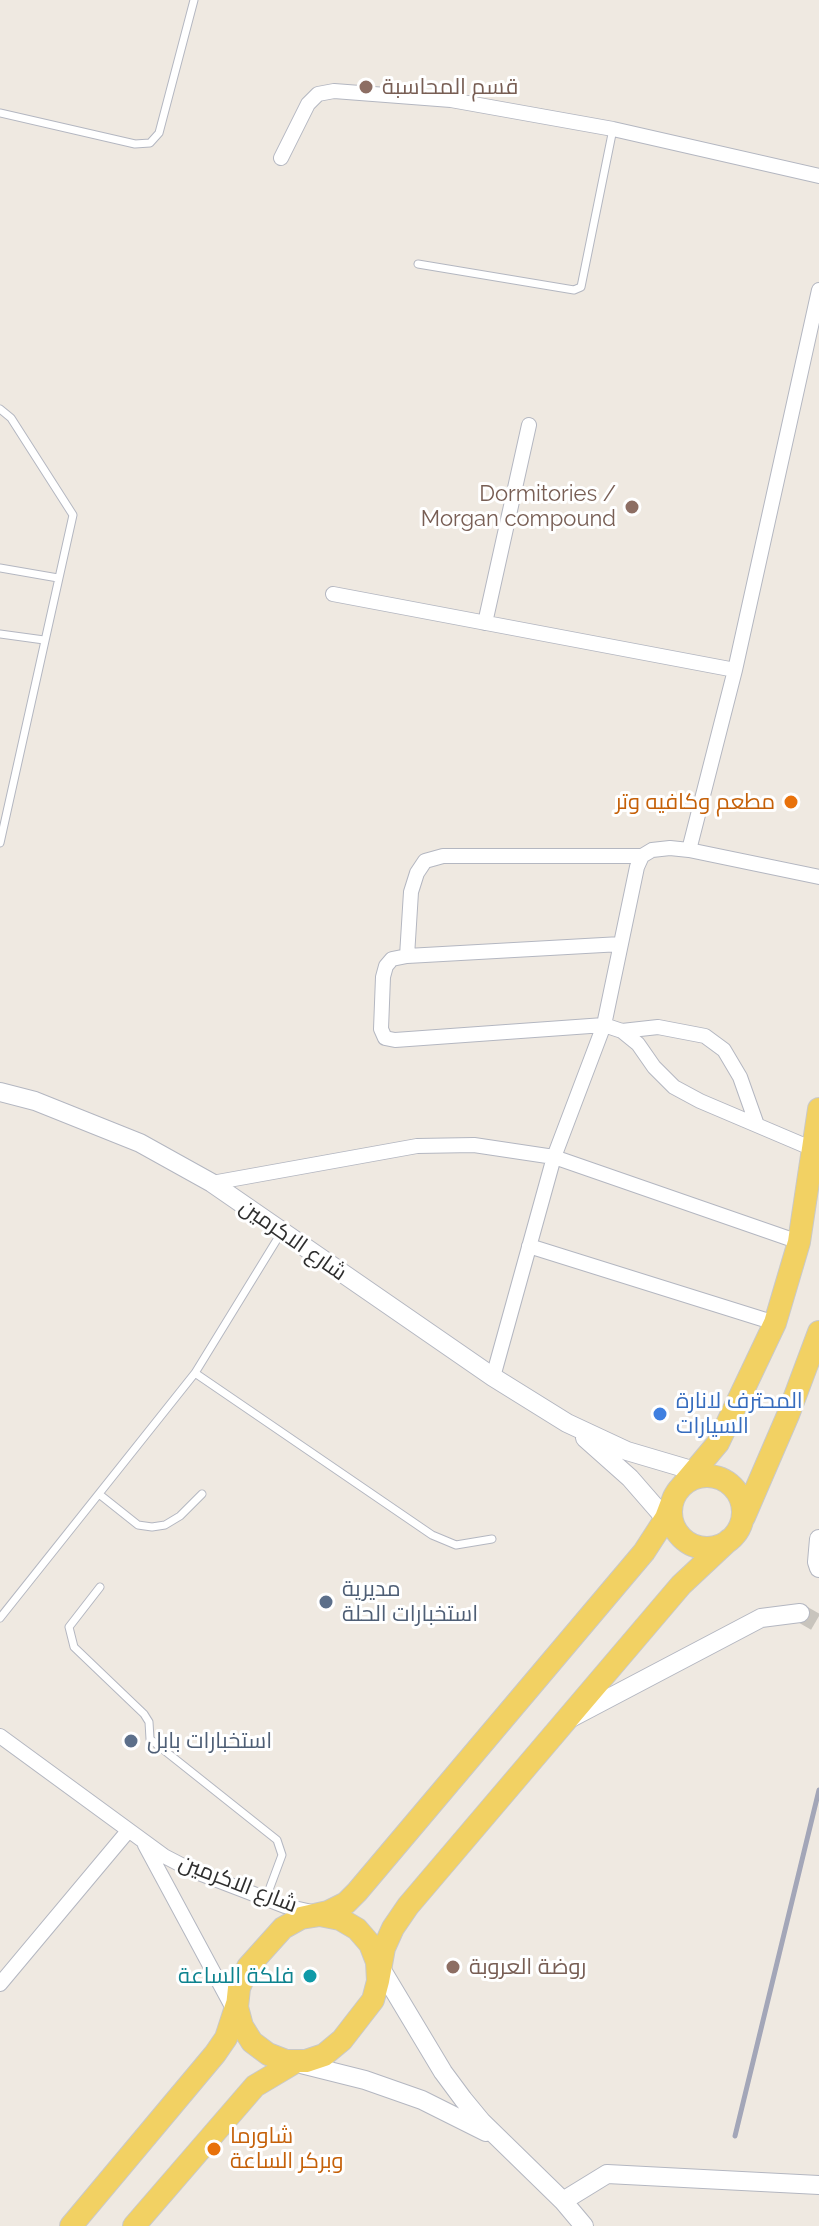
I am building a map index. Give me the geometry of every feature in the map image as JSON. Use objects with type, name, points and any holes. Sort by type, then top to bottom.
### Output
[{"type":"main road","points":[[71,2226],[226,2038],[238,2012],[239,1988],[248,1967],[283,1928],[320,1917],[346,1903],[357,1892],[644,1552],[685,1497],[718,1443],[775,1323],[799,1242],[819,1109]]},
{"type":"main road","points":[[238,2012],[252,2042],[268,2054],[292,2062],[324,2055],[342,2040],[373,2000],[384,1948],[408,1906],[681,1585],[735,1531],[788,1415],[819,1332]]},
{"type":"main road","points":[[735,1489],[741,1499],[735,1531],[708,1548],[696,1546],[685,1497],[735,1489]]},
{"type":"main road","points":[[320,1917],[357,1929],[370,1944],[379,1970]]},
{"type":"main road","points":[[134,2226],[255,2086],[292,2062]]},
{"type":"street","points":[[281,158],[308,104],[318,94],[334,91],[451,100],[613,129],[819,176]]},
{"type":"street","points":[[689,850],[735,670],[819,290]]},
{"type":"street","points":[[485,623],[529,425]]},
{"type":"street","points":[[333,594],[735,670]]},
{"type":"street","points":[[407,956],[411,892],[417,873],[425,861],[443,856],[642,856],[652,850],[670,848],[819,877]]},
{"type":"street","points":[[493,1377],[554,1157],[604,1025],[637,867],[642,856]]},
{"type":"street","points":[[621,944],[392,959],[386,966],[381,1029],[385,1038],[395,1040],[604,1025],[622,1031],[638,1044],[654,1067],[674,1087],[813,1149]]},
{"type":"street","points":[[622,1031],[658,1027],[705,1036],[724,1050],[740,1077],[757,1125]]},
{"type":"street","name":"شارع الاكرمين","points":[[0,1092],[35,1101],[140,1143],[212,1183],[493,1377],[567,1423],[627,1451],[685,1497]]},
{"type":"street","points":[[212,1183],[417,1146],[474,1145],[554,1157],[799,1242]]},
{"type":"street","points":[[529,1246],[775,1323]]},
{"type":"street","name":"شارع الاكرمين","points":[[567,1423],[630,1478],[685,1497]]},
{"type":"street","points":[[819,1539],[819,1568]]},
{"type":"street","points":[[565,1722],[761,1618],[800,1613]]},
{"type":"street","name":"شارع الاكرمين","points":[[0,1736],[164,1856],[191,1870],[320,1917]]},
{"type":"street","points":[[0,1984],[135,1835]]},
{"type":"street","name":"شارع الاكرمين","points":[[135,1835],[238,2012]]},
{"type":"street","points":[[379,1970],[443,2072],[482,2122],[563,2201],[584,2226]]},
{"type":"street","points":[[292,2062],[365,2080],[422,2100],[498,2138]]},
{"type":"street","points":[[563,2201],[607,2174],[819,2185]]},
{"type":"lane","points":[[0,113],[135,144],[150,143],[159,133],[194,0]]},
{"type":"lane","points":[[418,264],[574,290],[581,287],[613,129]]},
{"type":"lane","points":[[0,409],[11,418],[73,515],[0,843]]},
{"type":"lane","points":[[0,568],[58,578]]},
{"type":"lane","points":[[0,634],[44,640]]},
{"type":"lane","points":[[0,1618],[195,1373],[281,1233]]},
{"type":"lane","points":[[195,1373],[432,1535],[456,1545],[492,1539]]},
{"type":"lane","points":[[99,1494],[138,1525],[152,1527],[165,1525],[180,1516],[202,1494]]},
{"type":"lane","points":[[100,1587],[69,1627],[74,1647],[144,1714],[149,1722],[150,1739],[277,1840],[282,1855],[266,1898]]},
{"type":"tunnel","points":[[800,1613],[819,1624]]},
{"type":"railway","points":[[735,2136],[819,1790]]},
{"type":"place","name":"قسم المحاسبة","points":[[366,87]]},
{"type":"place","name":"Dormitories / Morgan compound","points":[[632,507]]},
{"type":"place","name":"مطعم وكافيه وتر","points":[[791,802]]},
{"type":"place","name":"المحترف لانارة السيارات","points":[[660,1414]]},
{"type":"place","name":"مديرية استخبارات الحلة","points":[[326,1602]]},
{"type":"place","name":"استخبارات بابل","points":[[131,1741]]},
{"type":"place","name":"روضة العروبة","points":[[453,1967]]},
{"type":"place","name":"فلكة الساعة","points":[[310,1976]]},
{"type":"place","name":"شاورما وبركر الساعة","points":[[214,2149]]}]
